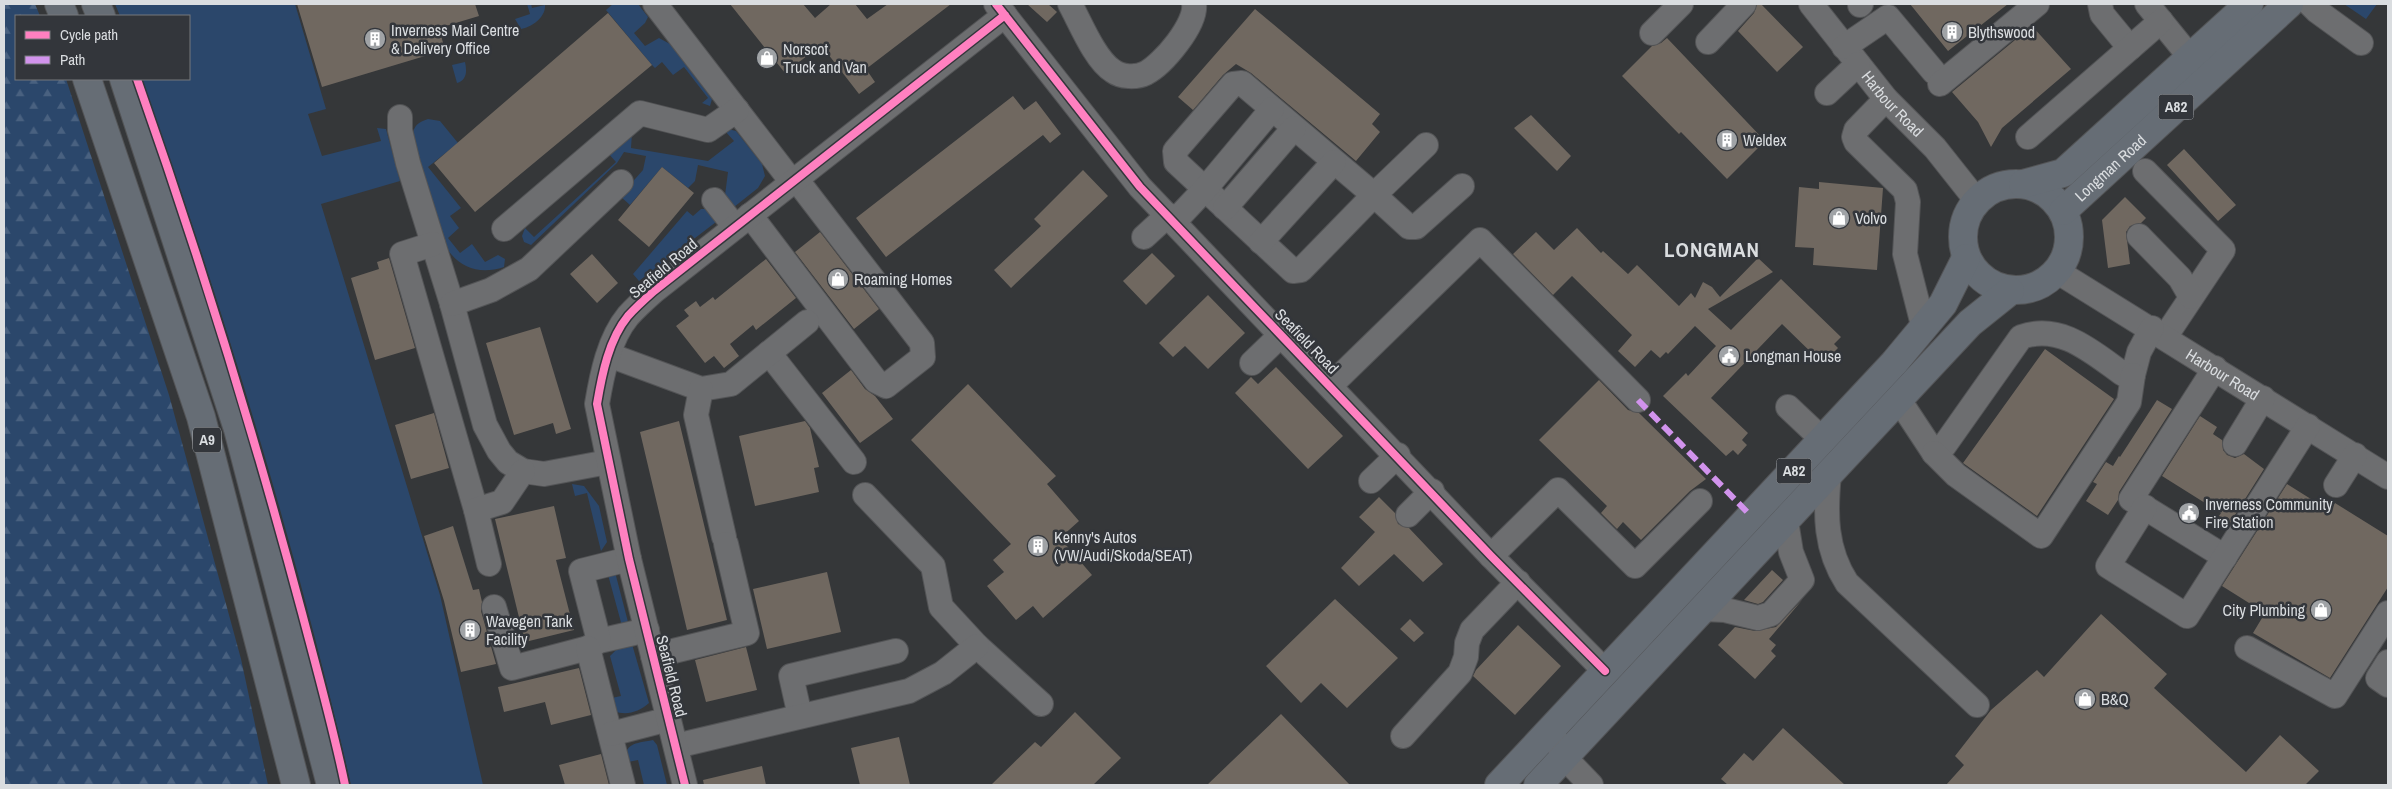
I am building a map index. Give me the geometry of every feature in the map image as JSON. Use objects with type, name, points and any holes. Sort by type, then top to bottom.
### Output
[{"type":"highway","name":"Longman Road","points":[[2023,184],[2063,173],[2249,4]]},
{"type":"highway","name":"Longman Road","points":[[2063,211],[2289,4]]},
{"type":"highway","name":"A9","points":[[87,80],[201,417],[296,785]]},
{"type":"highway","name":"A9","points":[[124,80],[238,429],[331,785]]},
{"type":"highway","name":"A82","points":[[1498,785],[1823,440],[1924,329],[1943,304],[1966,258],[1963,228],[1968,213],[1977,201],[1990,190],[2006,184],[2023,184],[2039,188],[2053,198],[2063,211],[2069,226],[2070,242],[2066,258],[2058,272],[2044,283],[2028,290],[2010,291],[1970,323],[1538,785]]},
{"type":"highway","points":[[1966,258],[1984,280],[1996,287],[2010,291]]},
{"type":"street","points":[[655,4],[736,110],[922,343],[923,356],[886,386],[876,381],[743,221],[714,200]]},
{"type":"street","points":[[1070,4],[1103,63],[1114,72],[1132,76],[1146,73],[1176,45],[1187,30],[1195,11],[1194,4]]},
{"type":"street","points":[[1652,33],[1682,4]]},
{"type":"street","points":[[1708,42],[1744,4]]},
{"type":"street","name":"Harbour Road","points":[[1811,4],[1886,99],[1935,148],[1977,201]]},
{"type":"street","points":[[1827,94],[1851,55],[1888,17],[1937,78],[2037,4]]},
{"type":"street","points":[[2100,4],[2102,14],[2130,48]]},
{"type":"street","points":[[2310,4],[2362,43]]},
{"type":"street","name":"Seafield Road","points":[[685,785],[646,630],[608,462],[597,404],[609,355],[617,335],[628,316],[654,291],[794,181],[1000,10],[1140,187],[1398,455],[1492,556],[1605,671]]},
{"type":"street","points":[[2028,137],[2130,48],[2154,12],[2190,57]]},
{"type":"street","points":[[1426,145],[1374,196],[1301,270],[1293,271],[1176,162],[1175,151],[1233,84],[1242,83],[1272,110],[1374,196],[1409,227],[1416,227],[1462,186]]},
{"type":"street","points":[[1886,99],[1856,130],[1854,137],[1856,142],[1905,190],[1908,202],[1905,254],[1924,329]]},
{"type":"street","points":[[504,229],[640,113],[708,130],[736,110]]},
{"type":"street","points":[[1144,237],[1171,219],[1205,189],[1272,110]]},
{"type":"street","points":[[400,117],[400,130],[432,244],[452,304],[485,425],[499,450],[508,462],[523,471],[544,474],[608,462]]},
{"type":"street","points":[[1225,208],[1294,128]]},
{"type":"street","points":[[1261,242],[1334,162]]},
{"type":"street","points":[[1898,402],[1905,409],[1934,453],[1956,474],[2041,536],[2130,402],[2133,375],[2139,352],[2191,297],[2223,250],[2145,171]]},
{"type":"street","points":[[452,304],[491,290],[529,269],[621,182]]},
{"type":"street","points":[[2138,236],[2180,278],[2191,297]]},
{"type":"street","name":"Seafield Road","points":[[1331,385],[1480,240],[1638,400]]},
{"type":"street","points":[[432,244],[402,254],[476,510],[489,564]]},
{"type":"street","name":"Harbour Road","points":[[2058,272],[2158,332],[2388,476]]},
{"type":"street","points":[[609,355],[701,389],[730,384],[806,322]]},
{"type":"street","points":[[1934,453],[1944,446],[2021,337],[2035,332],[2071,338],[2123,374],[2133,375]]},
{"type":"street","points":[[1252,363],[1282,334]]},
{"type":"street","points":[[769,353],[854,462]]},
{"type":"street","points":[[2215,368],[2138,503],[2108,566],[2188,616],[2308,426]]},
{"type":"street","points":[[443,396],[475,388]]},
{"type":"street","points":[[653,656],[747,633],[696,415],[701,389]]},
{"type":"street","points":[[2235,444],[2263,398]]},
{"type":"street","points":[[1788,406],[1823,440]]},
{"type":"street","points":[[1372,481],[1398,455]]},
{"type":"street","points":[[2336,485],[2355,455]]},
{"type":"street","points":[[476,510],[502,502],[523,471]]},
{"type":"street","points":[[1829,474],[1826,502],[1827,532],[1834,560],[1847,583],[1977,706]]},
{"type":"street","points":[[1492,556],[1558,490],[1635,566],[1700,501]]},
{"type":"street","points":[[1408,515],[1432,491]]},
{"type":"street","points":[[865,495],[934,566],[942,607],[978,646],[1041,704]]},
{"type":"street","points":[[2138,503],[2225,557]]},
{"type":"street","points":[[1703,609],[1725,610],[1758,618],[1771,614],[1802,580],[1791,552],[1786,521]]},
{"type":"street","points":[[623,785],[611,734],[581,571],[630,559]]},
{"type":"street","points":[[1403,736],[1460,673],[1472,630],[1518,582]]},
{"type":"street","points":[[494,607],[512,668],[646,630]]},
{"type":"street","points":[[2247,648],[2334,696],[2388,613]]},
{"type":"street","points":[[676,746],[909,691],[943,673],[978,646]]},
{"type":"street","points":[[800,716],[791,676],[896,652]]},
{"type":"street","points":[[2388,662],[2378,678],[2388,685]]},
{"type":"street","points":[[611,734],[669,719]]},
{"type":"street","points":[[1554,726],[1556,743],[1564,757],[1591,785]]},
{"type":"green space","points":[[4,4],[35,4],[40,15],[15,15],[15,80],[66,80],[169,395],[241,659],[268,785],[4,785]]},
{"type":"green space","points":[[115,4],[295,4],[326,109],[308,114],[322,156],[381,141],[377,128],[386,129],[400,181],[321,204],[440,595],[483,785],[351,785],[307,606],[257,429],[202,253],[142,80],[190,80],[190,15],[120,15]]},
{"type":"green space","points":[[527,4],[531,4],[532,8],[545,5],[545,9],[538,21],[521,29],[515,19],[530,14]]},
{"type":"green space","points":[[613,4],[638,4],[648,17],[645,23],[634,33],[645,46],[659,38],[670,44],[712,99],[710,106],[702,103],[708,98],[684,67],[673,75],[662,62],[655,68],[652,65],[606,10]]},
{"type":"green space","points":[[2344,4],[2377,4],[2366,19]]},
{"type":"green space","points":[[465,62],[466,75],[463,80],[457,83],[452,65]]},
{"type":"green space","points":[[428,119],[440,121],[458,143],[428,167],[461,208],[450,216],[459,228],[448,238],[460,253],[472,244],[485,262],[498,255],[505,259],[504,267],[488,270],[473,269],[460,262],[448,250],[413,138],[416,125]]},
{"type":"green space","points":[[728,129],[736,131],[762,164],[765,176],[758,188],[734,207],[724,203],[728,172],[698,165],[695,181],[688,188],[662,167],[630,205],[620,196],[643,170],[646,156],[624,152],[617,163],[531,245],[524,242],[522,236],[525,228],[534,237],[616,162],[607,152],[632,133],[631,148],[708,161],[734,141],[725,131]]},
{"type":"green space","points":[[701,209],[709,209],[717,220],[716,222],[639,281],[633,274],[687,211],[693,216]]},
{"type":"green space","points":[[572,484],[584,486],[599,506],[607,542],[601,551],[587,493],[575,496]]},
{"type":"green space","points":[[607,571],[615,572],[628,622],[622,626]]},
{"type":"green space","points":[[632,644],[649,703],[641,709],[623,713],[614,711],[607,699],[621,696],[610,656],[621,645]]},
{"type":"green space","points":[[653,740],[657,745],[667,785],[644,785],[638,760],[623,763],[627,751],[632,745]]},
{"type":"building","name":"Inverness Mail Centre & Delivery Office","points":[[297,4],[475,4],[479,16],[439,28],[445,50],[322,87]]},
{"type":"building","points":[[730,4],[803,4],[815,18],[831,4],[855,4],[867,19],[888,4],[951,4],[866,69],[875,82],[859,94],[821,45],[785,73]]},
{"type":"building","points":[[1027,4],[1048,4],[1057,12],[1047,22]]},
{"type":"building","points":[[1757,4],[1761,4],[1803,47],[1777,72],[1738,31],[1754,13]]},
{"type":"building","name":"Blythswood","points":[[1910,4],[2008,4],[1948,51]]},
{"type":"building","points":[[1255,9],[1380,114],[1372,124],[1380,132],[1356,161],[1251,73],[1236,64],[1223,75],[1193,110],[1178,97]]},
{"type":"building","points":[[608,13],[652,65],[475,212],[434,163]]},
{"type":"building","points":[[2032,26],[2071,69],[2002,128],[1991,147],[1978,122],[1952,92]]},
{"type":"building","points":[[1667,38],[1765,141],[1727,179],[1622,76],[1652,46],[1661,43]]},
{"type":"building","points":[[1013,96],[1024,110],[1036,101],[1061,134],[1050,143],[1043,135],[886,257],[856,218]]},
{"type":"building","points":[[1531,115],[1571,156],[1557,171],[1514,128]]},
{"type":"building","points":[[2184,149],[2236,205],[2218,221],[2167,165]]},
{"type":"building","points":[[662,167],[694,193],[649,247],[618,220]]},
{"type":"building","points":[[1083,170],[1108,196],[1011,288],[994,270],[1041,226],[1034,219]]},
{"type":"building","name":"Volvo","points":[[1819,182],[1883,188],[1877,270],[1813,265],[1814,248],[1795,247],[1799,187],[1819,189]]},
{"type":"building","points":[[2125,197],[2146,218],[2141,223],[2130,226],[2126,232],[2130,264],[2108,268],[2102,220]]},
{"type":"building","points":[[1577,228],[1601,253],[1603,251],[1628,274],[1637,265],[1679,306],[1691,293],[1695,298],[1703,282],[1712,287],[1720,297],[1758,258],[1773,272],[1708,309],[1731,330],[1781,279],[1841,337],[1834,344],[1838,348],[1829,357],[1825,353],[1819,360],[1782,324],[1711,398],[1748,433],[1742,440],[1747,445],[1738,455],[1733,450],[1726,456],[1663,396],[1686,373],[1688,376],[1716,346],[1695,326],[1668,354],[1666,352],[1660,358],[1651,350],[1635,367],[1618,351],[1632,335],[1572,276],[1553,295],[1513,254],[1536,232],[1554,250]]},
{"type":"building","name":"Roaming Homes","points":[[820,232],[879,309],[854,329],[795,252]]},
{"type":"building","points":[[1152,253],[1175,276],[1146,305],[1123,281]]},
{"type":"building","points":[[592,254],[618,283],[597,303],[570,274]]},
{"type":"building","points":[[389,258],[415,348],[375,360],[351,278],[379,269],[377,262]]},
{"type":"building","points":[[766,259],[796,298],[756,330],[753,325],[730,344],[739,356],[724,368],[714,356],[705,363],[676,326],[689,316],[684,310],[696,301],[700,307],[713,297],[715,300]]},
{"type":"building","points":[[1208,295],[1245,333],[1208,369],[1185,346],[1173,357],[1159,343]]},
{"type":"building","points":[[540,327],[571,429],[556,434],[553,423],[514,435],[486,343]]},
{"type":"building","points":[[2045,349],[2114,399],[2037,516],[1963,463]]},
{"type":"building","points":[[1276,367],[1343,436],[1308,469],[1235,393],[1251,377],[1258,384]]},
{"type":"building","points":[[851,370],[865,389],[875,396],[893,419],[860,443],[822,393]]},
{"type":"building","points":[[1599,380],[1628,410],[1639,413],[1706,479],[1690,491],[1641,540],[1623,522],[1617,529],[1601,513],[1607,506],[1539,440]]},
{"type":"building","points":[[968,384],[1056,476],[1047,484],[1079,521],[1060,538],[1092,575],[1043,618],[1033,606],[1016,620],[987,586],[1004,572],[993,560],[1011,544],[911,440]]},
{"type":"building","points":[[2157,400],[2172,409],[2119,492],[2118,500],[2108,515],[2086,501],[2097,484],[2093,482],[2106,462],[2113,466]]},
{"type":"building","points":[[434,413],[449,468],[411,479],[395,425]]},
{"type":"building","points":[[2200,416],[2217,427],[2213,434],[2222,440],[2223,450],[2227,455],[2235,458],[2244,454],[2264,469],[2230,523],[2219,516],[2221,513],[2162,476]]},
{"type":"building","points":[[679,421],[727,620],[687,630],[640,432]]},
{"type":"building","points":[[805,421],[810,428],[819,467],[814,468],[819,492],[755,506],[739,436]]},
{"type":"building","name":"City Plumbing","points":[[2287,484],[2330,511],[2335,503],[2388,536],[2388,587],[2330,678],[2253,633],[2265,613],[2222,586]]},
{"type":"building","points":[[1379,497],[1395,513],[1398,524],[1409,528],[1443,564],[1423,582],[1394,554],[1359,586],[1341,568],[1375,532],[1359,517]]},
{"type":"building","points":[[554,506],[566,558],[556,560],[574,630],[525,642],[495,519]]},
{"type":"building","points":[[453,526],[473,590],[479,589],[482,602],[481,611],[496,664],[461,672],[444,601],[424,536]]},
{"type":"building","points":[[1772,570],[1783,580],[1763,602],[1758,604],[1744,600]]},
{"type":"building","points":[[827,572],[841,632],[767,649],[753,589]]},
{"type":"building","points":[[1335,599],[1398,658],[1347,708],[1321,683],[1301,703],[1266,666]]},
{"type":"building","points":[[1803,599],[1769,639],[1776,645],[1771,651],[1776,656],[1755,679],[1718,645],[1735,627],[1755,631],[1776,627]]},
{"type":"building","name":"B&Q","points":[[2101,614],[2167,674],[2154,688],[2246,772],[2280,735],[2319,771],[2305,785],[1946,785],[1964,765],[1955,756],[1991,710],[2037,670],[2044,677]]},
{"type":"building","points":[[1410,619],[1424,633],[1414,642],[1400,629]]},
{"type":"building","points":[[1518,625],[1561,666],[1515,715],[1473,676],[1476,670]]},
{"type":"building","points":[[746,647],[757,690],[706,702],[695,660]]},
{"type":"building","points":[[579,668],[591,715],[551,725],[545,702],[504,712],[498,687]]},
{"type":"building","points":[[1075,712],[1121,758],[1093,785],[991,785],[1035,742],[1041,747]]},
{"type":"building","points":[[1281,714],[1350,785],[1207,785]]},
{"type":"building","points":[[1783,728],[1845,785],[1728,785],[1721,779],[1744,753],[1753,761]]},
{"type":"building","points":[[899,737],[910,785],[860,785],[851,748]]},
{"type":"building","points":[[601,754],[609,785],[565,785],[559,765]]},
{"type":"building","points":[[762,766],[766,785],[704,785],[703,780]]},
{"type":"marked path","points":[[1638,400],[1751,516]]},
{"type":"cycle path","points":[[996,4],[1140,187],[1491,556],[1605,671]]},
{"type":"cycle path","points":[[685,785],[629,559],[597,404],[611,346],[621,325],[628,316],[654,291],[1005,15]]},
{"type":"cycle path","points":[[137,80],[204,278],[245,411],[302,613],[345,785]]},
{"type":"place","name":"Blythswood","points":[[1952,32]]},
{"type":"place","name":"Inverness Mail Centre & Delivery Office","points":[[375,39]]},
{"type":"place","name":"Norscot Truck and Van","points":[[767,58]]},
{"type":"place","name":"Weldex","points":[[1727,140]]},
{"type":"place","name":"Volvo","points":[[1839,218]]},
{"type":"place","name":"Roaming Homes","points":[[838,279]]},
{"type":"place","name":"Longman House","points":[[1729,356]]},
{"type":"place","name":"Inverness Community Fire Station","points":[[2189,513]]},
{"type":"place","name":"Kenny's Autos (VW/Audi/Skoda/SEAT)","points":[[1038,546]]},
{"type":"place","name":"City Plumbing","points":[[2321,610]]},
{"type":"place","name":"Wavegen Tank Facility","points":[[470,630]]},
{"type":"place","name":"B&Q","points":[[2085,699]]},
{"type":"district","name":"LONGMAN","points":[[1712,250]]}]
